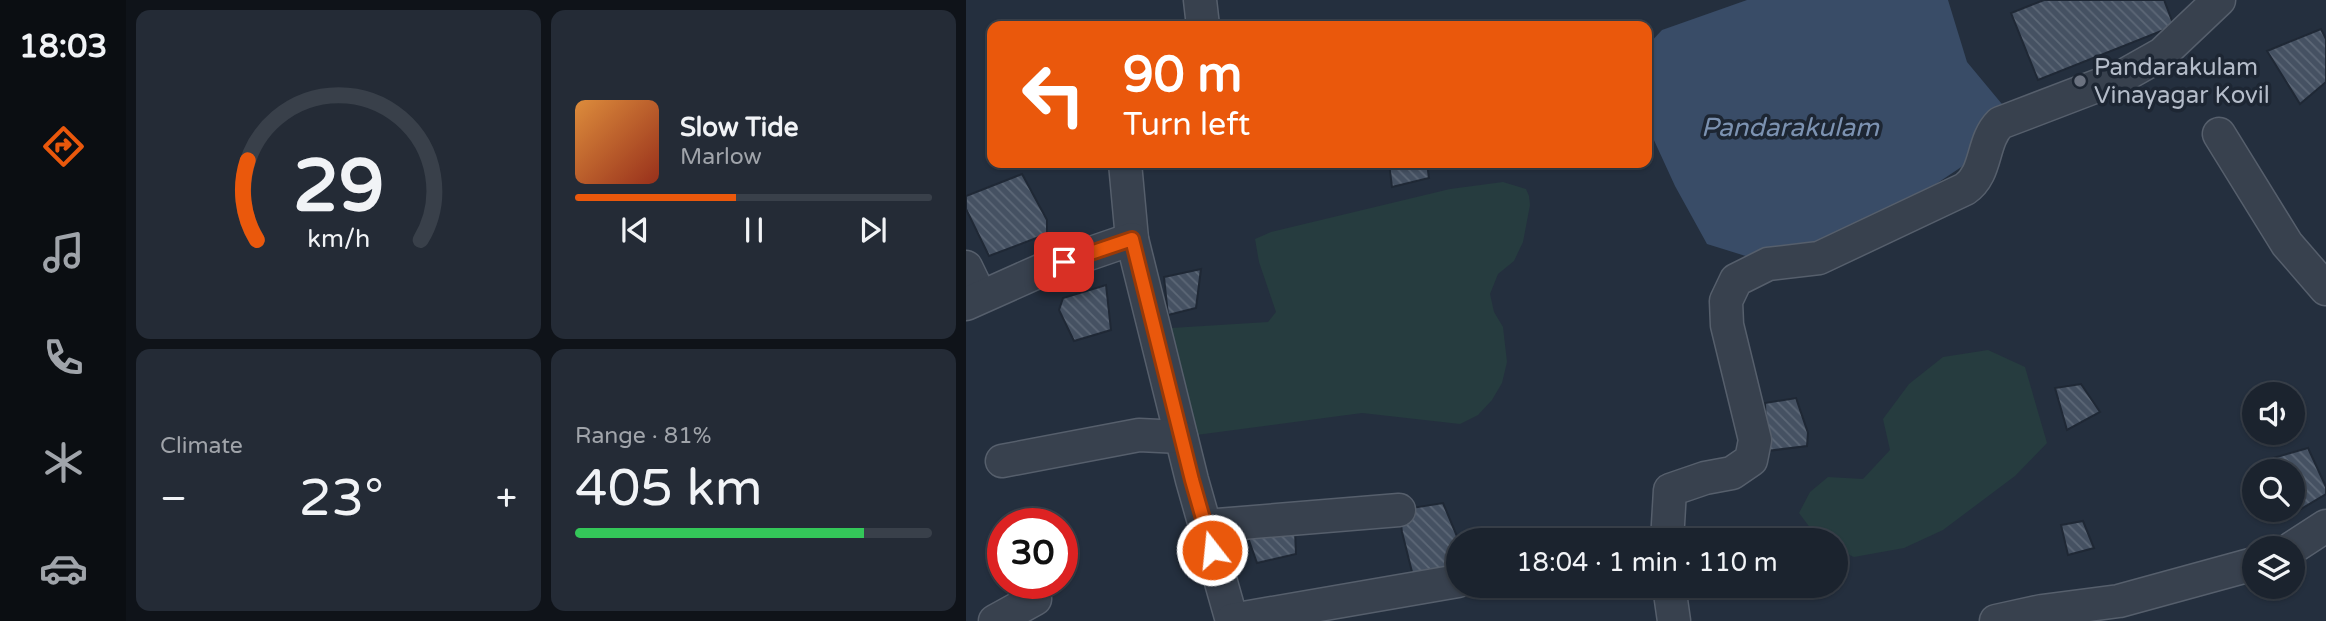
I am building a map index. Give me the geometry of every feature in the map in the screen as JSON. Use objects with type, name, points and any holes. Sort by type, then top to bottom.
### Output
[{"type":"street","points":[[1200,0],[1202,21]]},
{"type":"street","points":[[1668,528],[1670,490],[1704,478],[1732,473],[1751,460],[1755,440],[1727,326],[1726,301],[1736,280],[1768,264],[1819,258],[1965,189],[1974,183],[1980,173],[1990,132],[2000,122],[2123,76],[2162,54],[2219,0]]},
{"type":"street","points":[[2218,134],[2287,244],[2326,289]]},
{"type":"street","points":[[1125,168],[1132,239],[1181,437],[1232,621],[1446,583]]},
{"type":"street","points":[[966,267],[973,300],[1042,270],[1132,239]]},
{"type":"street","points":[[1002,461],[1139,435],[1181,437]]},
{"type":"street","points":[[1205,526],[1399,510]]},
{"type":"street","points":[[2305,540],[2326,526]]},
{"type":"street","points":[[1996,621],[2042,611],[2121,611],[2242,568]]},
{"type":"street","points":[[1671,598],[1674,621]]},
{"type":"street","points":[[995,621],[1035,599]]},
{"type":"green space","points":[[1503,182],[1526,189],[1530,205],[1523,242],[1514,261],[1498,274],[1490,294],[1494,312],[1503,327],[1507,362],[1502,383],[1492,400],[1478,415],[1460,424],[1362,413],[1181,437],[1155,329],[1268,322],[1276,312],[1259,262],[1255,239],[1271,232],[1450,189]]},
{"type":"green space","points":[[1988,350],[2025,367],[2047,443],[2015,476],[1943,530],[1904,548],[1854,557],[1848,554],[1848,528],[1810,528],[1799,513],[1810,492],[1828,477],[1863,479],[1890,450],[1883,419],[1909,384],[1943,357]]},
{"type":"water","name":"Pandarakulam","points":[[1747,0],[1948,0],[1967,62],[2021,127],[1915,198],[1794,271],[1707,244],[1675,186],[1652,136],[1652,41],[1662,30]]},
{"type":"building","points":[[2044,0],[2164,0],[2174,26],[2038,80],[2011,13]]},
{"type":"building","points":[[2321,29],[2326,39],[2326,82],[2300,104],[2267,51]]},
{"type":"building","points":[[1390,168],[1428,168],[1429,178],[1392,187]]},
{"type":"building","points":[[1022,174],[1047,220],[1047,234],[989,256],[966,209],[966,196]]},
{"type":"building","points":[[1201,269],[1196,308],[1168,315],[1164,277]]},
{"type":"building","points":[[1106,285],[1111,330],[1074,341],[1059,310],[1063,298]]},
{"type":"building","points":[[2081,384],[2100,412],[2067,430],[2055,388]]},
{"type":"building","points":[[1796,398],[1808,433],[1807,446],[1767,451],[1765,403]]},
{"type":"building","points":[[2308,448],[2326,487],[2326,494],[2305,507],[2305,459],[2273,458]]},
{"type":"building","points":[[1443,503],[1454,528],[1446,528],[1446,569],[1438,573],[1412,572],[1399,510]]},
{"type":"building","points":[[2083,521],[2094,548],[2068,555],[2061,525]]},
{"type":"building","points":[[1295,531],[1296,554],[1257,563],[1246,532]]},
{"type":"place","name":"Pandarakulam Vinayagar Kovil","points":[[2080,81]]},
{"type":"route","points":[[1064,262],[1132,239],[1212,550]]}]
